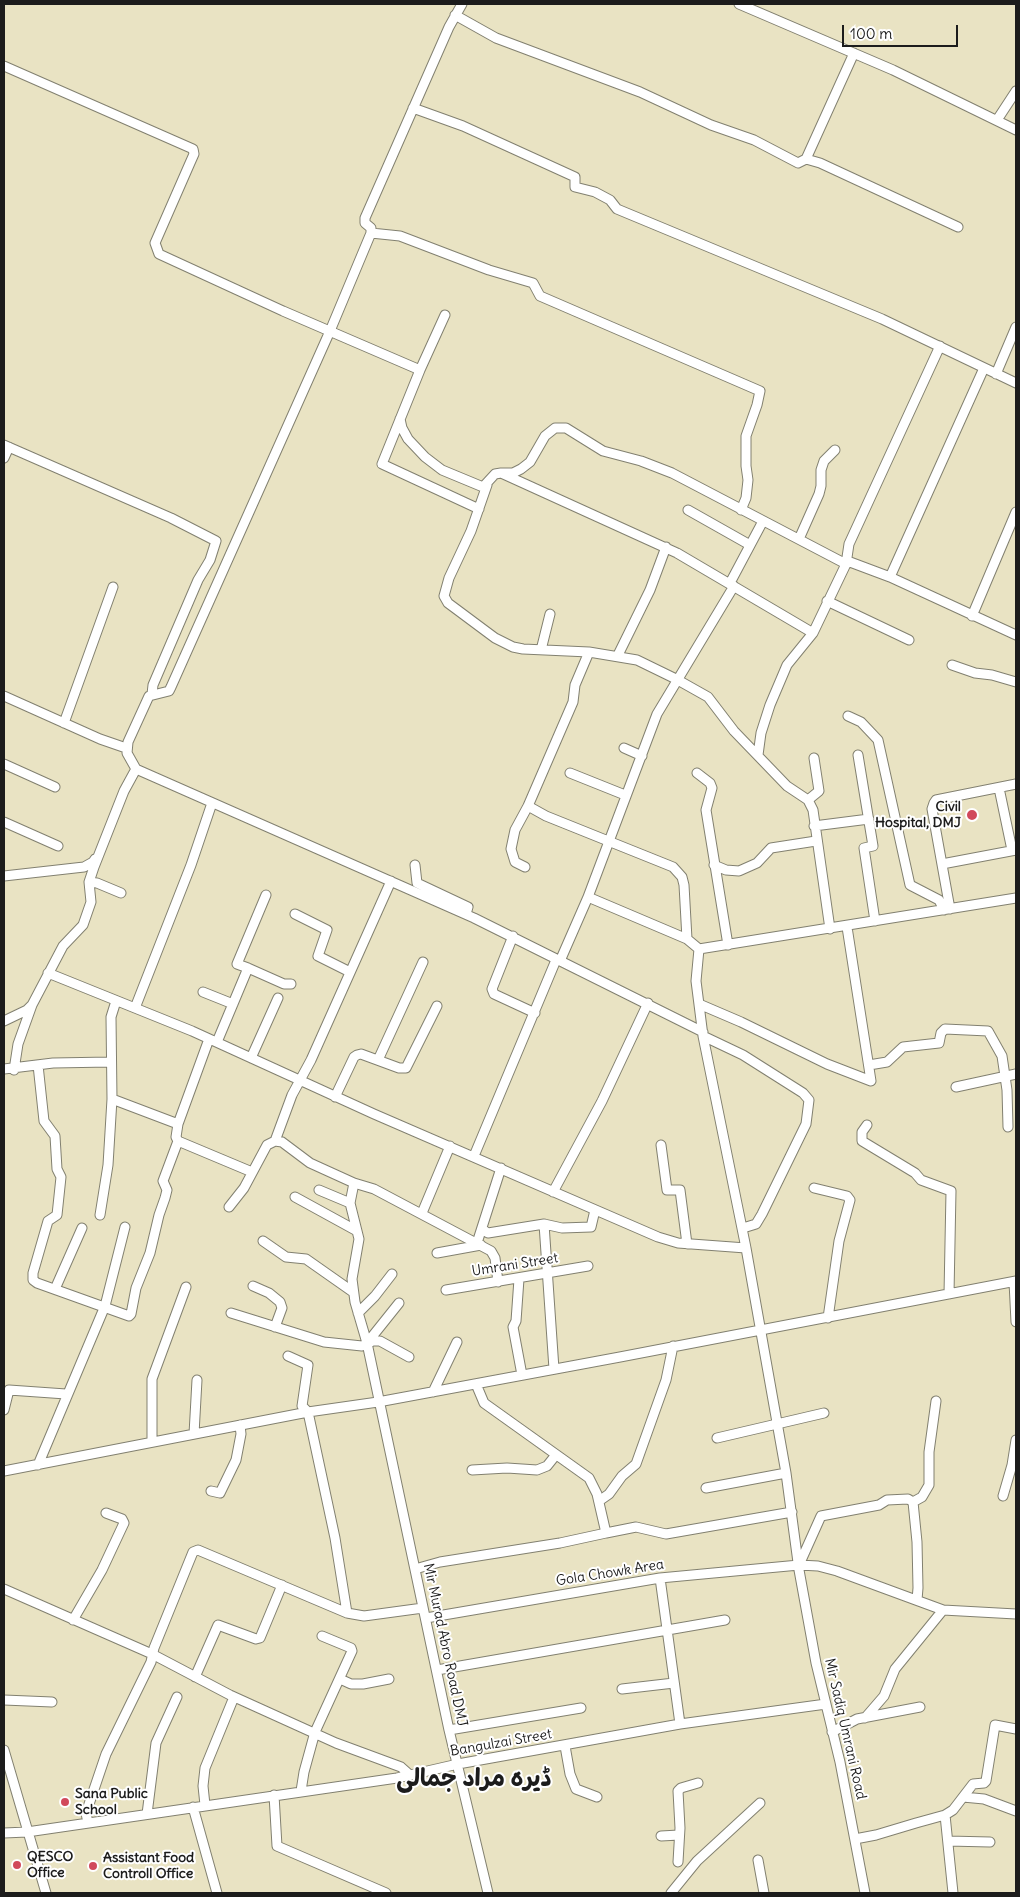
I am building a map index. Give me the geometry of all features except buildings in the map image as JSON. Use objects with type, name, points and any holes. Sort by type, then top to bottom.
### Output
[{"type":"street","points":[[126,748],[146,702],[158,693],[171,687],[330,331],[369,228],[365,218],[413,108],[462,4]]},
{"type":"street","points":[[739,4],[854,53],[1016,130]]},
{"type":"street","points":[[456,15],[496,38],[640,92],[711,125],[754,140],[798,163],[806,160],[856,178],[958,227]]},
{"type":"street","points":[[806,160],[854,53]]},
{"type":"street","points":[[4,66],[193,149],[192,159],[155,243],[159,254],[420,370]]},
{"type":"street","points":[[998,120],[1016,90]]},
{"type":"street","points":[[413,108],[463,126],[575,177],[575,187],[595,192],[625,212],[882,319],[1016,383]]},
{"type":"street","points":[[369,228],[400,236],[489,270],[533,283],[540,296],[760,391],[757,406],[746,436],[748,480],[746,498],[741,510]]},
{"type":"street","points":[[445,315],[420,370],[382,464],[479,509]]},
{"type":"street","points":[[996,374],[1016,327]]},
{"type":"street","points":[[758,755],[761,734],[770,705],[787,665],[813,633],[846,564],[849,544],[940,346]]},
{"type":"street","points":[[890,577],[984,368]]},
{"type":"street","points":[[400,419],[402,428],[408,438],[425,457],[442,470],[484,487],[487,485]]},
{"type":"street","points":[[830,929],[813,810],[808,800],[787,786],[734,731],[708,698],[676,679],[637,660],[618,655],[522,650],[494,638],[448,603],[444,596],[449,578],[468,539],[487,485],[495,474],[513,473],[521,470],[530,462],[545,436],[555,428],[566,428],[603,451],[642,461],[672,474],[846,564],[850,562],[890,577],[1016,635]]},
{"type":"street","points":[[4,458],[6,446],[170,518],[216,541],[210,560],[198,580],[153,685],[158,693]]},
{"type":"street","points":[[799,539],[819,494],[821,470],[824,461],[835,450]]},
{"type":"street","points":[[501,473],[666,547],[813,633]]},
{"type":"street","points":[[688,510],[750,545]]},
{"type":"street","points":[[972,616],[1016,512]]},
{"type":"street","points":[[474,1156],[535,1012],[588,897],[657,714],[732,584],[763,521]]},
{"type":"street","points":[[618,655],[650,590],[666,547]]},
{"type":"street","points":[[64,723],[113,587]]},
{"type":"street","points":[[827,601],[909,640]]},
{"type":"street","points":[[541,650],[550,614]]},
{"type":"street","points":[[525,867],[515,862],[511,857],[515,830],[528,806],[573,702],[575,685],[589,652]]},
{"type":"street","points":[[952,665],[975,673],[1016,682]]},
{"type":"street","points":[[4,696],[126,748],[136,769],[512,936],[648,1004],[743,1055],[804,1093],[809,1100],[806,1124],[756,1224],[742,1228]]},
{"type":"street","points":[[848,716],[861,722],[878,740],[910,885],[939,900],[947,909]]},
{"type":"street","points":[[624,748],[642,756]]},
{"type":"street","points":[[858,755],[873,846],[864,848],[875,922]]},
{"type":"street","points":[[808,800],[819,791],[814,758]]},
{"type":"street","points":[[4,764],[55,787]]},
{"type":"street","points":[[4,876],[84,867],[93,862],[118,793],[127,775],[136,769]]},
{"type":"street","points":[[14,1070],[18,1044],[32,1005],[63,946],[82,924],[91,902],[89,882],[124,791],[136,769]]},
{"type":"street","points":[[570,773],[625,795]]},
{"type":"street","points":[[697,773],[710,783],[712,788],[706,810],[728,945]]},
{"type":"street","points":[[947,909],[942,864],[932,809],[934,803],[936,800],[1016,784]]},
{"type":"street","points":[[942,864],[1014,850],[1000,788]]},
{"type":"street","points":[[135,1008],[175,908],[212,802]]},
{"type":"street","points":[[528,806],[546,816],[673,867],[682,877],[687,939]]},
{"type":"street","points":[[814,826],[869,819]]},
{"type":"street","points":[[4,822],[58,846]]},
{"type":"street","points":[[714,865],[726,870],[739,871],[757,863],[771,848],[816,841]]},
{"type":"street","points":[[415,865],[417,883],[468,907],[466,914]]},
{"type":"street","points":[[275,1141],[292,1095],[301,1080],[391,881]]},
{"type":"street","points":[[89,882],[121,893]]},
{"type":"street","points":[[266,895],[237,964],[284,984],[291,984]]},
{"type":"street","points":[[588,897],[687,939],[699,949],[847,927],[1016,898]]},
{"type":"street","points":[[295,914],[327,930],[318,956],[350,972]]},
{"type":"street","points":[[699,1004],[868,1082],[872,1079],[847,927]]},
{"type":"street","points":[[512,936],[492,989],[494,994],[535,1012]]},
{"type":"street","name":"Mir Sadiq Umrani Road","points":[[699,949],[696,981],[703,1034],[746,1248],[778,1422],[799,1568],[865,1893]]},
{"type":"street","points":[[378,1060],[423,962]]},
{"type":"street","points":[[38,1064],[44,1121],[55,1136],[57,1169],[61,1177],[56,1215],[48,1221],[33,1280],[129,1316],[136,1288],[150,1253],[159,1214],[166,1198],[167,1190],[163,1181],[178,1141],[176,1137],[178,1124],[213,1040],[233,1004],[248,968]]},
{"type":"street","points":[[48,973],[213,1040],[335,1096],[658,1237],[687,1244],[746,1248]]},
{"type":"street","points":[[203,992],[233,1004]]},
{"type":"street","points":[[251,1058],[278,998]]},
{"type":"street","points":[[100,1215],[108,1165],[112,1099],[110,1062],[112,1017],[116,1001]]},
{"type":"street","points":[[553,1192],[602,1101],[648,1004]]},
{"type":"street","points":[[4,1021],[27,1010],[32,1005]]},
{"type":"street","points":[[335,1096],[354,1057],[361,1054],[399,1068],[406,1068],[437,1006]]},
{"type":"street","points":[[869,1065],[887,1062],[903,1047],[939,1043],[941,1033],[945,1029],[978,1029],[988,1031],[1002,1056],[1008,1127]]},
{"type":"street","points":[[4,1070],[14,1070],[38,1064],[110,1062]]},
{"type":"street","points":[[956,1087],[1016,1074]]},
{"type":"street","points":[[112,1099],[178,1124]]},
{"type":"street","points":[[867,1125],[862,1132],[862,1141],[915,1173],[921,1180],[951,1191],[949,1294]]},
{"type":"street","points":[[178,1141],[252,1172]]},
{"type":"street","points":[[229,1206],[244,1188],[267,1145],[275,1141],[282,1142],[310,1163],[354,1184],[374,1189],[491,1250],[498,1282]]},
{"type":"street","points":[[661,1145],[667,1190],[680,1190],[687,1244]]},
{"type":"street","points":[[422,1213],[450,1146]]},
{"type":"street","points":[[479,1244],[502,1168]]},
{"type":"street","points":[[319,1190],[350,1203],[354,1184]]},
{"type":"street","points":[[814,1188],[848,1196],[850,1200],[840,1241],[828,1318]]},
{"type":"street","points":[[295,1197],[357,1231]]},
{"type":"street","name":"Mir Murad Abro Road DMJ","points":[[350,1203],[359,1239],[353,1266],[353,1292],[367,1343],[449,1730],[488,1893]]},
{"type":"street","points":[[482,1229],[488,1233],[544,1224],[562,1228],[591,1227],[595,1210]]},
{"type":"street","points":[[544,1224],[549,1273],[554,1369]]},
{"type":"street","points":[[38,1465],[66,1394],[105,1306],[125,1227]]},
{"type":"street","points":[[55,1289],[82,1228]]},
{"type":"street","points":[[263,1241],[286,1257],[306,1259],[353,1292]]},
{"type":"street","points":[[437,1253],[479,1244]]},
{"type":"street","name":"Umrani Street","points":[[446,1290],[588,1266]]},
{"type":"street","points":[[358,1314],[376,1296],[392,1274]]},
{"type":"street","points":[[519,1279],[516,1321],[513,1327],[522,1375]]},
{"type":"street","points":[[4,1471],[308,1412],[378,1402],[760,1331],[1015,1281],[1016,1322]]},
{"type":"street","points":[[253,1286],[268,1292],[280,1302],[282,1308],[275,1327]]},
{"type":"street","points":[[152,1442],[152,1380],[186,1288]]},
{"type":"street","points":[[367,1343],[399,1303]]},
{"type":"street","points":[[231,1313],[324,1342],[362,1346],[367,1343],[380,1341],[409,1357]]},
{"type":"street","points":[[433,1392],[457,1342]]},
{"type":"street","points":[[599,1501],[609,1494],[622,1476],[636,1464],[666,1380],[673,1346]]},
{"type":"street","points":[[288,1356],[308,1365],[302,1406],[308,1412],[335,1538],[347,1613]]},
{"type":"street","points":[[194,1434],[197,1380]]},
{"type":"street","points":[[476,1384],[484,1403],[555,1456],[589,1478],[599,1501],[606,1533]]},
{"type":"street","points":[[4,1410],[9,1390],[66,1394]]},
{"type":"street","points":[[913,1502],[922,1498],[929,1486],[929,1452],[936,1401]]},
{"type":"street","points":[[717,1438],[778,1422],[824,1413]]},
{"type":"street","points":[[211,1490],[220,1493],[236,1460],[241,1434],[240,1425]]},
{"type":"street","points":[[1003,1496],[1012,1465],[1016,1440]]},
{"type":"street","points":[[472,1470],[507,1468],[537,1470],[547,1466],[555,1456]]},
{"type":"street","points":[[706,1488],[786,1473]]},
{"type":"street","points":[[799,1568],[822,1516],[879,1505],[888,1500],[908,1499],[913,1502]]},
{"type":"street","points":[[913,1502],[918,1579],[917,1600]]},
{"type":"street","points":[[415,1569],[440,1562],[560,1543],[636,1527],[666,1534],[792,1512]]},
{"type":"street","points":[[73,1620],[102,1570],[124,1523],[122,1519],[106,1513]]},
{"type":"street","points":[[88,1823],[86,1813],[106,1754],[151,1662],[152,1654],[193,1552],[198,1550],[347,1613],[364,1616],[423,1608]]},
{"type":"street","name":"Gola Chowk Area","points":[[426,1618],[660,1578],[799,1568],[837,1571],[943,1610],[1016,1614]]},
{"type":"street","points":[[660,1578],[680,1724]]},
{"type":"street","points":[[195,1677],[218,1625],[256,1639],[260,1638],[282,1585]]},
{"type":"street","points":[[4,1589],[152,1654],[234,1697],[336,1743],[401,1767],[410,1775]]},
{"type":"street","points":[[865,1718],[884,1696],[895,1668],[914,1649],[943,1610]]},
{"type":"street","points":[[437,1670],[552,1652],[725,1620]]},
{"type":"street","points":[[301,1791],[315,1732],[352,1649],[322,1636]]},
{"type":"street","points":[[340,1679],[351,1684],[363,1684],[388,1679]]},
{"type":"street","points":[[622,1689],[674,1683]]},
{"type":"street","points":[[147,1814],[156,1744],[177,1697]]},
{"type":"street","points":[[205,1806],[203,1786],[205,1768],[234,1697]]},
{"type":"street","points":[[4,1700],[52,1702]]},
{"type":"street","name":"Bangulzai Street","points":[[4,1833],[27,1832],[410,1775],[458,1764],[680,1724],[826,1704]]},
{"type":"street","points":[[832,1732],[848,1723],[865,1718],[920,1707]]},
{"type":"street","points":[[449,1730],[581,1708]]},
{"type":"street","points":[[855,1838],[876,1835],[945,1815],[953,1810],[975,1782],[984,1783],[986,1781],[995,1725],[1016,1729]]},
{"type":"street","points":[[565,1746],[570,1774],[576,1789],[597,1797]]},
{"type":"street","points":[[4,1750],[46,1893]]},
{"type":"street","points":[[678,1862],[679,1789],[698,1783]]},
{"type":"street","points":[[274,1795],[277,1846],[386,1893]]},
{"type":"street","points":[[963,1797],[984,1800],[1016,1811]]},
{"type":"street","points":[[671,1893],[708,1850],[760,1803]]},
{"type":"street","points":[[193,1807],[217,1893]]},
{"type":"street","points":[[945,1815],[953,1893]]},
{"type":"street","points":[[661,1836],[679,1835]]},
{"type":"street","points":[[948,1841],[990,1842]]},
{"type":"street","points":[[758,1860],[764,1893]]},
{"type":"place","name":"Civil Hospital, DMJ","points":[[972,815]]},
{"type":"place","name":"Sana Public School","points":[[65,1802]]},
{"type":"place","name":"QESCO Office","points":[[17,1865]]},
{"type":"place","name":"Assistant Food Controll Office","points":[[93,1866]]},
{"type":"district","name":"ڈیرہ مراد جمالی","points":[[474,1779]]}]
